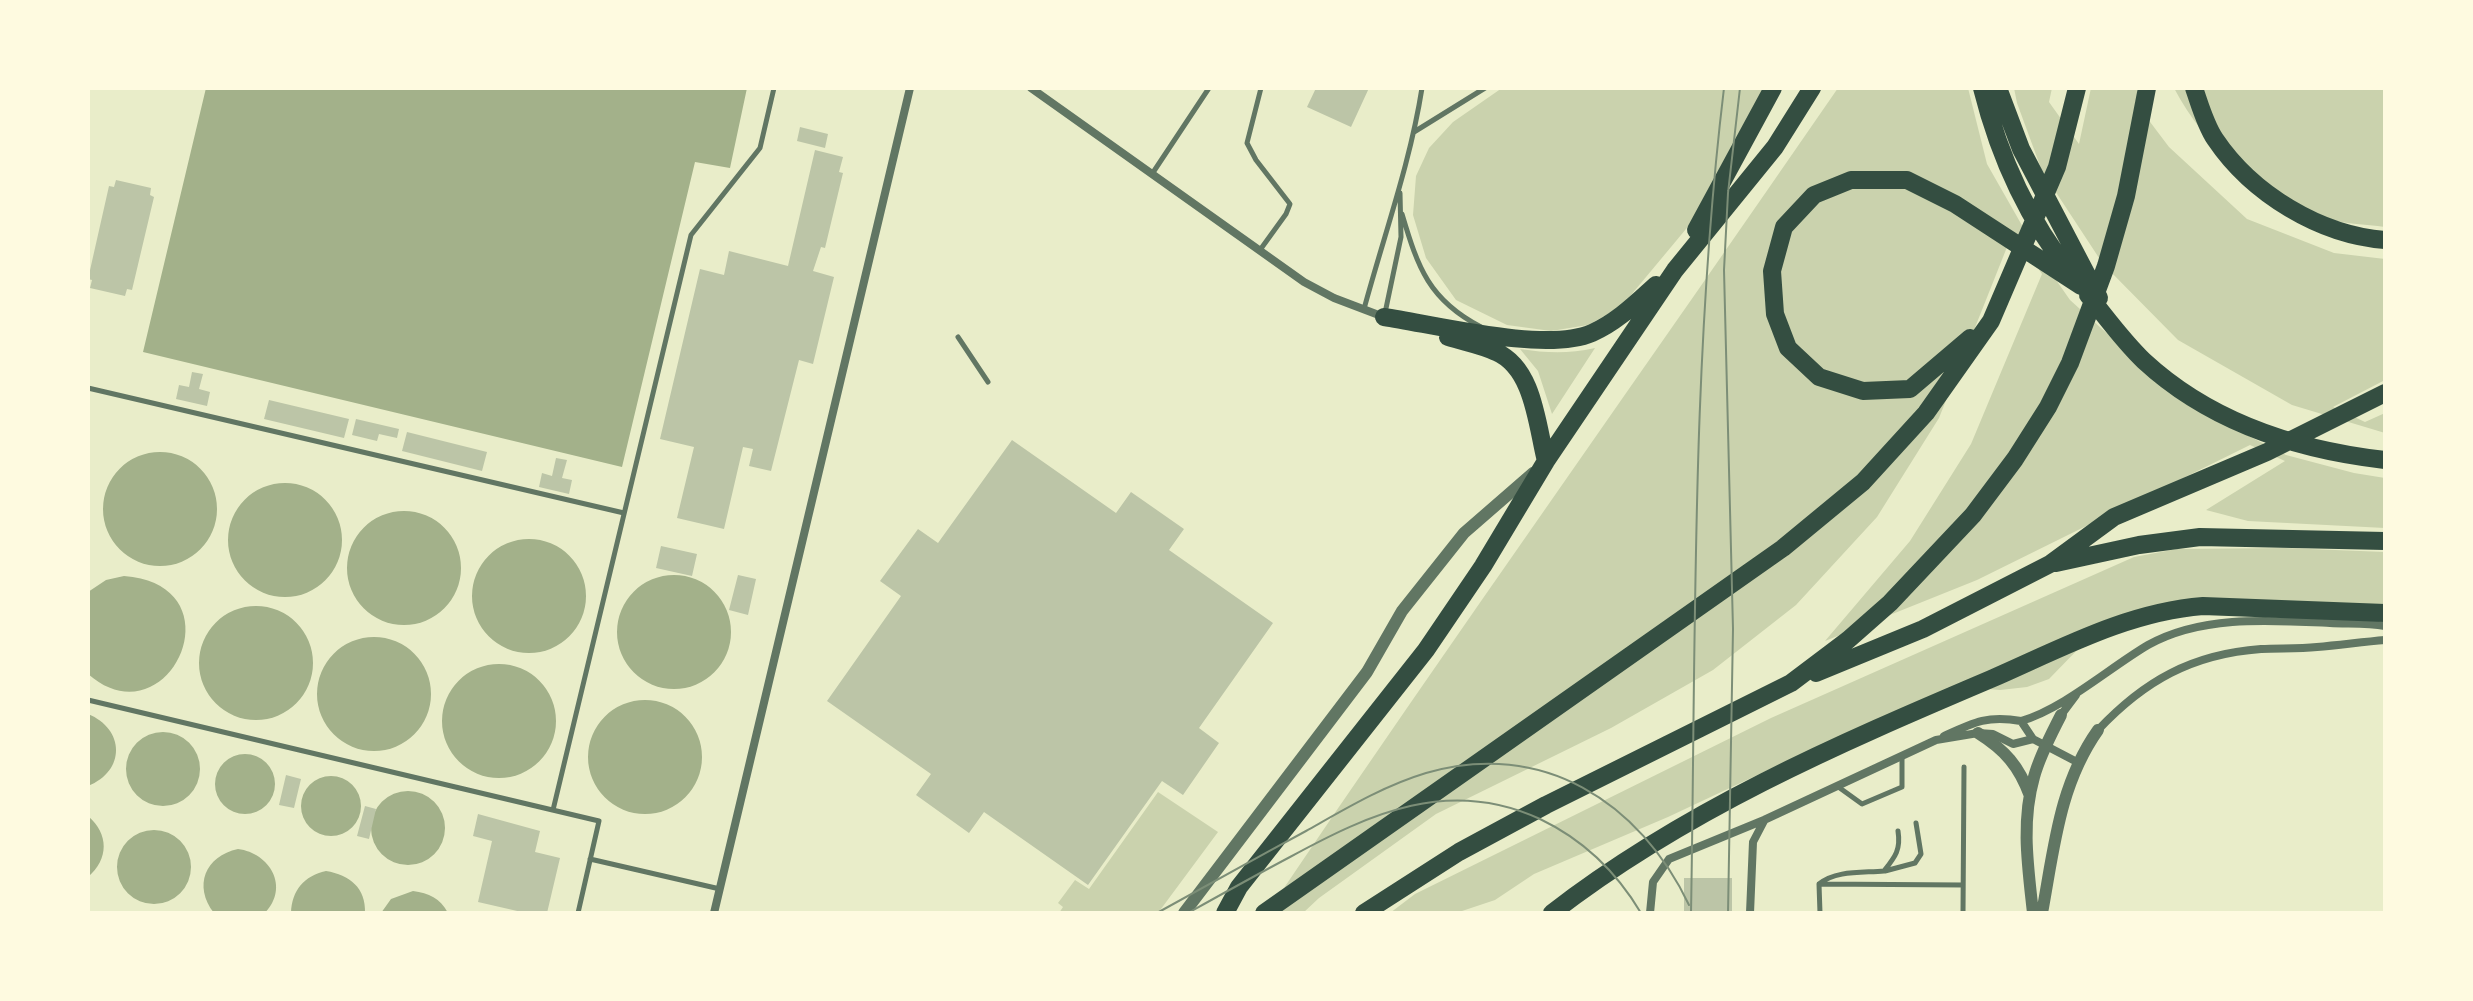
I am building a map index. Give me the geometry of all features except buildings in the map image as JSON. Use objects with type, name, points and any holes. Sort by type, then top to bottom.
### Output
[{"type":"highway","points":[[1384,317],[1546,341],[1590,334],[1616,320],[1675,270],[1773,88]]},
{"type":"highway","points":[[1219,913],[1426,650],[1483,566],[1546,461],[1675,270],[1775,147],[1812,88]]},
{"type":"highway","points":[[1982,88],[1995,132],[2025,207],[2046,241],[2081,286],[2145,361],[2215,413],[2253,429],[2294,442],[2385,460]]},
{"type":"highway","points":[[1998,88],[2021,149],[2117,331]]},
{"type":"highway","points":[[1264,913],[1783,548],[1863,482],[1926,413],[1991,321],[2056,170],[2077,88]]},
{"type":"highway","points":[[1791,683],[1890,603],[1973,515],[2015,459],[2048,407],[2070,363],[2106,266],[2126,196],[2147,88]]},
{"type":"highway","points":[[2194,88],[2216,139],[2276,200],[2334,231],[2385,240]]},
{"type":"highway","points":[[1991,321],[1910,389],[1863,391],[1819,377],[1788,348],[1775,314],[1772,271],[1784,227],[1814,195],[1851,180],[1907,180],[1955,204],[2081,286]]},
{"type":"highway","points":[[1384,317],[1496,351],[1506,357],[1526,384],[1546,461]]},
{"type":"highway","points":[[1364,913],[1459,852],[1546,805],[1791,683],[1923,629],[2050,564],[2114,517],[2267,452],[2385,393]]},
{"type":"highway","points":[[2050,564],[2139,545],[2200,537],[2385,541]]},
{"type":"highway","points":[[1552,913],[1597,878],[1674,829],[1771,777],[1873,729],[2100,631],[2174,608],[2203,606],[2385,613]]},
{"type":"highway","points":[[1225,913],[1239,887]]},
{"type":"street","points":[[714,913],[910,88]]},
{"type":"street","points":[[1031,88],[1318,290],[1384,317]]},
{"type":"street","points":[[1184,913],[1367,672],[1402,611],[1464,533],[1546,461]]},
{"type":"street","points":[[1650,913],[1653,882],[1669,859],[1764,820],[1975,721],[1990,717],[2021,721],[2045,712],[2149,644],[2173,633],[2272,621],[2385,626]]},
{"type":"street","points":[[2042,913],[2062,805],[2077,762],[2098,730],[2124,704],[2167,673],[2217,655],[2385,640]]},
{"type":"street","points":[[2033,913],[2026,841],[2030,796],[2046,745],[2061,715],[2081,687]]},
{"type":"street","points":[[2021,721],[2033,739],[2077,762]]},
{"type":"street","points":[[1936,740],[1978,733],[1993,734],[2013,744],[2033,739]]},
{"type":"street","points":[[1978,733],[2010,757],[2030,796]]},
{"type":"street","points":[[1750,913],[1753,842],[1764,820]]},
{"type":"lane","points":[[553,810],[691,235],[760,148],[774,88]]},
{"type":"lane","points":[[1152,174],[1209,88]]},
{"type":"lane","points":[[1260,250],[1290,204],[1256,160],[1247,143],[1261,88]]},
{"type":"lane","points":[[1363,310],[1384,234],[1400,192],[1422,88]]},
{"type":"lane","points":[[1413,133],[1485,88]]},
{"type":"lane","points":[[1384,317],[1401,237],[1400,192]]},
{"type":"lane","points":[[1402,214],[1419,267],[1432,290],[1459,314],[1501,336]]},
{"type":"lane","points":[[958,337],[988,382]]},
{"type":"lane","points":[[88,388],[624,513]]},
{"type":"lane","points":[[88,700],[599,821],[578,913]]},
{"type":"lane","points":[[1836,785],[1862,804],[1902,787],[1902,755]]},
{"type":"lane","points":[[1963,913],[1964,767]]},
{"type":"lane","points":[[1819,884],[1827,877],[1884,871],[1915,863],[1921,854],[1916,823]]},
{"type":"lane","points":[[1884,871],[1898,854],[1898,831]]},
{"type":"lane","points":[[590,859],[720,889]]},
{"type":"lane","points":[[1819,884],[1963,885]]},
{"type":"lane","points":[[1819,884],[1820,913]]},
{"type":"shaded area","points":[[206,88],[747,88],[730,168],[695,162],[622,467],[143,352]]},
{"type":"shaded area","points":[[1502,88],[1767,88],[1691,223],[1621,307],[1588,325],[1551,331],[1507,325],[1456,300],[1426,258],[1413,215],[1416,176],[1429,148],[1453,122]]},
{"type":"shaded area","points":[[1838,88],[1968,88],[1987,164],[2040,257],[2070,300],[2184,403],[2286,455],[2385,478],[2385,528],[2248,521],[2206,510],[2285,461],[2250,445],[1977,580],[1825,641],[1910,541],[1971,444],[2042,274],[2013,232],[1939,418],[1877,517],[1796,605],[1713,670],[1611,728],[1436,814],[1319,898],[1303,913],[1267,913],[1408,706]]},
{"type":"shaded area","points":[[2014,88],[2052,88],[2049,102],[2079,144],[2091,88],[2136,88],[2140,98],[2135,102],[2169,147],[2247,219],[2334,253],[2385,259],[2385,380],[2333,407],[2365,422],[2385,413],[2385,433],[2292,405],[2178,340],[2103,264],[2042,171]]},
{"type":"shaded area","points":[[2174,88],[2385,88],[2385,227],[2324,218],[2278,196],[2218,149]]},
{"type":"shaded area","points":[[1595,348],[1552,414],[1538,371],[1520,349],[1558,352]]},
{"type":"shaded area","points":[[160,452],[192,461],[208,477],[217,509],[208,541],[192,557],[160,566],[128,557],[112,541],[103,509],[112,477],[128,461]]},
{"type":"shaded area","points":[[285,483],[317,492],[333,508],[342,540],[333,572],[317,588],[285,597],[253,588],[237,572],[228,540],[237,508],[253,492]]},
{"type":"shaded area","points":[[404,511],[436,520],[452,536],[461,568],[452,600],[436,616],[404,625],[372,616],[356,600],[347,568],[356,536],[372,520]]},
{"type":"shaded area","points":[[529,539],[561,548],[577,564],[586,596],[577,628],[561,644],[529,653],[497,644],[481,628],[472,596],[481,564],[497,548]]},
{"type":"shaded area","points":[[2285,548],[2385,552],[2385,606],[2178,604],[2083,644],[2049,679],[2027,687],[2000,690],[1964,687],[1800,755],[1668,817],[1534,874],[1495,900],[1456,913],[1390,913],[1415,894],[1771,718],[2134,557],[2177,549]]},
{"type":"shaded area","points":[[674,575],[706,584],[722,600],[731,632],[722,664],[706,680],[674,689],[642,680],[626,664],[617,632],[626,600],[642,584]]},
{"type":"shaded area","points":[[124,576],[160,586],[179,605],[186,629],[180,655],[166,676],[144,689],[117,690],[88,674],[88,592],[106,580]]},
{"type":"shaded area","points":[[256,606],[288,615],[304,631],[313,663],[304,695],[288,711],[256,720],[224,711],[208,695],[199,663],[208,631],[224,615]]},
{"type":"shaded area","points":[[374,637],[406,646],[422,662],[431,694],[422,726],[406,742],[374,751],[342,742],[326,726],[317,694],[326,662],[342,646]]},
{"type":"shaded area","points":[[499,664],[531,673],[547,689],[556,721],[547,753],[531,769],[499,778],[467,769],[451,753],[442,721],[451,689],[467,673]]},
{"type":"shaded area","points":[[645,700],[677,709],[693,725],[702,757],[693,789],[677,805],[645,814],[613,805],[597,789],[588,757],[597,725],[613,709]]},
{"type":"shaded area","points":[[88,714],[109,729],[116,750],[109,771],[88,786]]},
{"type":"shaded area","points":[[163,732],[184,738],[194,748],[200,769],[194,790],[184,800],[163,806],[142,800],[132,790],[126,769],[132,748],[142,738]]},
{"type":"shaded area","points":[[245,754],[266,763],[275,784],[266,805],[245,814],[224,805],[215,784],[224,763]]},
{"type":"shaded area","points":[[331,776],[352,785],[361,806],[352,827],[331,836],[310,827],[301,806],[310,785]]},
{"type":"shaded area","points":[[408,791],[429,797],[439,807],[445,828],[439,849],[429,859],[408,865],[387,859],[377,849],[371,828],[377,807],[387,797]]},
{"type":"shaded area","points":[[1158,792],[1218,832],[1158,913],[1059,913],[1063,907],[1058,903],[1075,880],[1089,889]]},
{"type":"shaded area","points":[[88,816],[100,831],[104,846],[100,862],[88,877]]},
{"type":"shaded area","points":[[154,830],[175,836],[185,846],[191,867],[185,888],[175,898],[154,904],[133,898],[123,888],[117,867],[123,846],[133,836]]},
{"type":"shaded area","points":[[238,849],[259,857],[273,873],[276,893],[265,913],[214,913],[208,903],[204,883],[210,865],[217,858]]},
{"type":"shaded area","points":[[326,871],[355,884],[363,896],[365,913],[291,913],[294,897],[301,885],[311,876]]},
{"type":"shaded area","points":[[413,891],[434,897],[448,913],[381,913],[391,899]]},
{"type":"tram line","points":[[1691,913],[1700,396],[1713,191],[1724,88]]},
{"type":"tram line","points":[[1728,913],[1733,629],[1724,270],[1728,193],[1740,88]]},
{"type":"tram line","points":[[1157,913],[1379,791],[1426,773],[1469,765],[1509,765],[1547,773],[1583,788],[1615,809],[1644,836],[1668,868],[1689,905]]},
{"type":"tram line","points":[[1188,913],[1350,827],[1411,806],[1442,801],[1474,801],[1506,807],[1556,827],[1585,847],[1610,870],[1641,913]]}]
